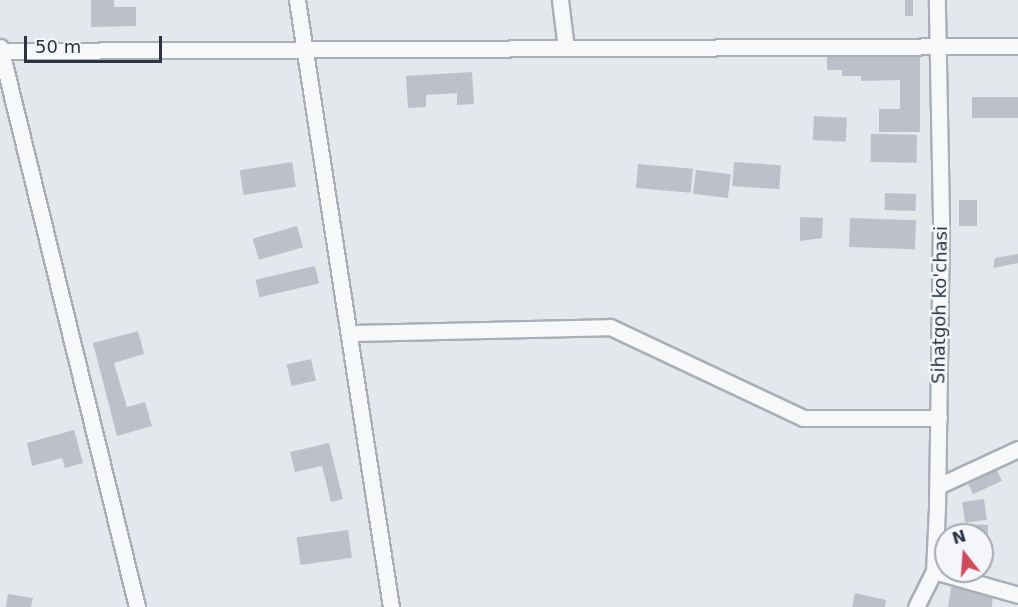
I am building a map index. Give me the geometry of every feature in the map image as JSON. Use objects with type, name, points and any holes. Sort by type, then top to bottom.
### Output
[{"type":"street","points":[[297,0],[391,607]]},
{"type":"street","points":[[560,0],[566,48]]},
{"type":"street","name":"Sihatgoh ko'chasi","points":[[936,523],[939,418],[937,0]]},
{"type":"street","points":[[137,607],[0,50],[1018,46]]},
{"type":"street","points":[[350,333],[610,327],[803,418],[939,418]]},
{"type":"street","points":[[938,486],[1018,449]]},
{"type":"street","name":"Sihatgoh ko'chasi","points":[[916,607],[934,571]]},
{"type":"street","points":[[976,583],[1018,595]]},
{"type":"building","points":[[91,0],[114,0],[114,7],[136,7],[136,26],[91,27]]},
{"type":"building","points":[[905,0],[913,0],[913,16],[905,16]]},
{"type":"building","points":[[920,56],[920,132],[879,132],[879,109],[900,109],[900,80],[861,81],[861,76],[842,76],[842,70],[827,70],[827,57]]},
{"type":"building","points":[[472,72],[474,104],[457,105],[457,93],[426,95],[426,107],[408,108],[406,76]]},
{"type":"building","points":[[972,97],[1018,97],[1018,118],[972,118]]},
{"type":"building","points":[[814,116],[847,118],[846,142],[813,140]]},
{"type":"building","points":[[871,134],[917,135],[917,163],[871,162]]},
{"type":"building","points":[[292,162],[296,187],[244,195],[240,170]]},
{"type":"building","points":[[734,162],[781,165],[779,189],[732,186]]},
{"type":"building","points":[[638,164],[693,169],[691,193],[636,188]]},
{"type":"building","points":[[696,170],[731,174],[728,198],[693,194]]},
{"type":"building","points":[[885,193],[916,194],[915,211],[884,210]]},
{"type":"building","points":[[959,200],[977,200],[977,226],[959,226]]},
{"type":"building","points":[[800,217],[823,218],[822,238],[800,241]]},
{"type":"building","points":[[850,218],[916,220],[915,249],[849,247]]},
{"type":"building","points":[[297,226],[303,247],[259,260],[253,239]]},
{"type":"building","points":[[1018,254],[1018,263],[993,268],[995,258]]},
{"type":"building","points":[[315,266],[319,284],[260,297],[256,280]]},
{"type":"building","points":[[138,331],[144,354],[114,363],[127,407],[145,402],[152,426],[117,436],[93,343]]},
{"type":"building","points":[[311,359],[316,380],[292,386],[287,365]]},
{"type":"building","points":[[74,430],[83,463],[65,468],[62,458],[32,466],[27,443]]},
{"type":"building","points":[[329,443],[343,499],[331,502],[322,466],[295,472],[290,452]]},
{"type":"building","points":[[996,468],[1002,481],[973,494],[967,482]]},
{"type":"building","points":[[984,499],[987,520],[965,523],[962,502]]},
{"type":"building","points":[[348,530],[352,558],[300,565],[297,537]]},
{"type":"building","points":[[952,583],[963,583],[993,591],[992,607],[948,607]]},
{"type":"building","points":[[855,593],[886,600],[885,607],[852,607]]},
{"type":"building","points":[[8,594],[33,598],[31,607],[6,607]]}]
